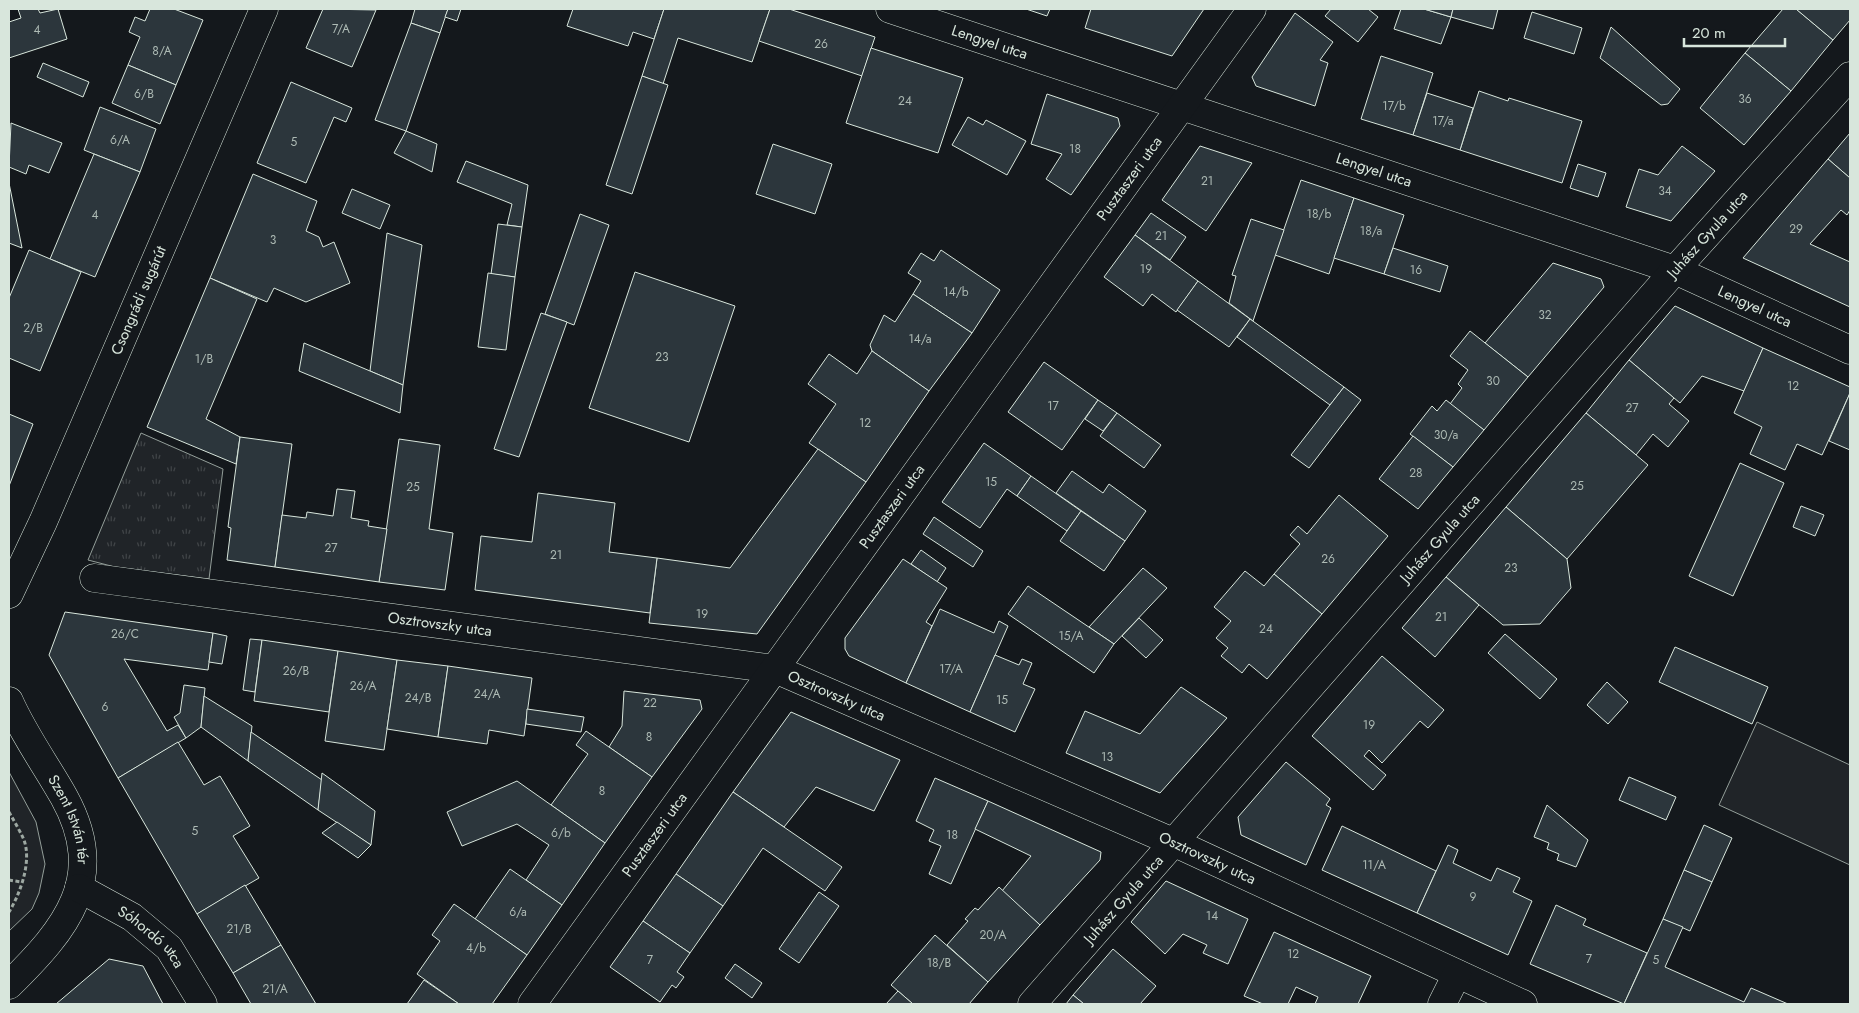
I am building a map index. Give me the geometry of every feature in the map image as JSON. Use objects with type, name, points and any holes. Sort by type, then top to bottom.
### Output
[{"type":"street","name":"Csongrádi sugárút","points":[[9,591],[47,512],[264,9]]},
{"type":"street","name":"Lengyel utca","points":[[890,9],[1675,270],[1850,350]]},
{"type":"street","name":"Pusztaszeri utca","points":[[532,1004],[1252,9]]},
{"type":"street","name":"Juhász Gyula utca","points":[[1032,1004],[1675,270],[1850,76]]},
{"type":"street","name":"Osztrovszky utca","points":[[94,578],[775,669],[1173,842],[1523,1004]]},
{"type":"street","name":"Szent István tér","points":[[9,701],[64,798],[78,827],[82,868],[79,888],[70,913],[43,952],[9,985]]},
{"type":"street","name":"Sóhordó utca","points":[[79,888],[132,917],[169,948],[203,1004]]},
{"type":"street","points":[[1442,1004],[1458,974]]},
{"type":"path","points":[[9,812],[25,842],[26,864],[16,901],[9,912]]},
{"type":"path","points":[[9,880],[22,882]]},
{"type":"green space","points":[[141,433],[223,469],[209,579],[115,567],[88,560]]},
{"type":"green space","points":[[1757,722],[1850,765],[1850,865],[1719,805]]},
{"type":"green space","points":[[9,772],[36,822],[45,864],[39,893],[32,909],[9,931]]},
{"type":"building","points":[[18,9],[38,9],[40,13],[58,9],[67,39],[9,58],[9,22],[21,18]]},
{"type":"building","points":[[150,9],[174,9],[203,20],[176,85],[128,65],[140,37],[129,32],[135,17],[145,21]]},
{"type":"building","points":[[323,9],[376,10],[352,67],[306,48]]},
{"type":"building","points":[[415,9],[448,9],[440,33],[411,23]]},
{"type":"building","points":[[448,9],[461,9],[457,21],[445,17]]},
{"type":"building","points":[[573,9],[664,9],[654,39],[633,32],[628,46],[567,26]]},
{"type":"building","points":[[664,9],[770,9],[752,62],[678,38],[663,84],[642,76]]},
{"type":"building","points":[[770,9],[789,9],[875,37],[862,76],[759,41]]},
{"type":"building","points":[[1026,9],[1050,9],[1047,16]]},
{"type":"building","points":[[1091,9],[1204,9],[1172,56],[1085,28]]},
{"type":"building","points":[[1331,9],[1368,9],[1378,17],[1358,42],[1325,16]]},
{"type":"building","points":[[1401,9],[1424,9],[1451,17],[1441,44],[1394,29]]},
{"type":"building","points":[[1424,9],[1453,9],[1451,17]]},
{"type":"building","points":[[1453,9],[1498,9],[1493,29],[1451,17]]},
{"type":"building","points":[[1783,9],[1796,9],[1833,40],[1791,91],[1745,53]]},
{"type":"building","points":[[1796,9],[1850,9],[1850,20],[1833,40]]},
{"type":"building","points":[[1532,12],[1582,28],[1574,54],[1524,38]]},
{"type":"building","points":[[1295,13],[1333,42],[1320,60],[1328,63],[1315,106],[1256,86],[1252,77]]},
{"type":"building","points":[[411,23],[440,33],[406,131],[375,120]]},
{"type":"building","points":[[1611,27],[1680,89],[1668,104],[1661,105],[1600,58]]},
{"type":"building","points":[[871,48],[963,78],[938,153],[846,123]]},
{"type":"building","points":[[1745,53],[1791,91],[1744,145],[1700,108]]},
{"type":"building","points":[[1381,56],[1433,73],[1413,135],[1361,119]]},
{"type":"building","points":[[43,63],[89,82],[83,97],[37,77]]},
{"type":"building","points":[[128,65],[176,85],[160,124],[112,103]]},
{"type":"building","points":[[642,76],[668,85],[632,194],[606,185]]},
{"type":"building","points":[[291,82],[352,108],[346,122],[334,117],[306,183],[257,163]]},
{"type":"building","points":[[1479,91],[1508,101],[1509,98],[1582,121],[1562,183],[1460,150]]},
{"type":"building","points":[[1427,93],[1473,108],[1460,150],[1413,135]]},
{"type":"building","points":[[1047,94],[1118,118],[1120,126],[1071,195],[1046,179],[1062,154],[1031,144]]},
{"type":"building","points":[[100,107],[156,129],[140,172],[84,150]]},
{"type":"building","points":[[968,117],[983,125],[986,120],[1026,141],[1007,175],[952,145]]},
{"type":"building","points":[[11,123],[62,143],[49,173],[29,165],[26,174],[9,167]]},
{"type":"building","points":[[406,131],[437,144],[432,172],[394,153]]},
{"type":"building","points":[[1850,133],[1850,178],[1828,159]]},
{"type":"building","points":[[773,144],[832,164],[815,214],[756,194]]},
{"type":"building","points":[[1200,146],[1252,163],[1206,231],[1162,200]]},
{"type":"building","points":[[1682,146],[1715,171],[1671,221],[1626,207],[1639,169],[1658,175]]},
{"type":"building","points":[[94,154],[140,172],[95,277],[50,259]]},
{"type":"building","points":[[1828,159],[1850,178],[1850,210],[1847,215],[1841,210],[1810,244],[1850,262],[1850,307],[1743,258]]},
{"type":"building","points":[[466,161],[528,185],[522,227],[507,225],[512,204],[457,182]]},
{"type":"building","points":[[1578,164],[1606,173],[1598,197],[1570,188]]},
{"type":"building","points":[[253,174],[317,201],[306,231],[319,237],[323,247],[334,242],[350,283],[306,302],[274,288],[267,302],[210,278]]},
{"type":"building","points":[[1301,180],[1354,198],[1329,274],[1275,255]]},
{"type":"building","points":[[9,183],[22,248],[9,243]]},
{"type":"building","points":[[352,189],[390,205],[380,229],[342,213]]},
{"type":"building","points":[[1354,198],[1404,215],[1384,274],[1334,258]]},
{"type":"building","points":[[1151,213],[1186,237],[1170,260],[1135,235]]},
{"type":"building","points":[[580,214],[609,225],[574,325],[545,314]]},
{"type":"building","points":[[1251,219],[1284,230],[1253,321],[1229,303],[1236,276],[1232,275]]},
{"type":"building","points":[[498,224],[522,227],[515,277],[491,274]]},
{"type":"building","points":[[387,233],[422,245],[403,385],[370,371]]},
{"type":"building","points":[[1135,235],[1198,281],[1176,312],[1152,294],[1143,306],[1104,277]]},
{"type":"building","points":[[1393,248],[1448,266],[1440,292],[1384,274]]},
{"type":"building","points":[[29,250],[81,272],[40,371],[9,358],[9,298]]},
{"type":"building","points":[[941,250],[1000,290],[972,333],[913,294],[921,281],[908,273],[921,253],[934,261]]},
{"type":"building","points":[[1553,263],[1601,279],[1604,287],[1528,377],[1485,343]]},
{"type":"building","points":[[635,272],[735,306],[689,442],[589,408]]},
{"type":"building","points":[[488,273],[515,277],[506,350],[478,347]]},
{"type":"building","points":[[210,278],[257,299],[206,419],[240,437],[236,464],[147,427]]},
{"type":"building","points":[[1198,281],[1250,319],[1229,347],[1177,310]]},
{"type":"building","points":[[913,294],[972,333],[929,391],[872,351],[870,345],[884,315],[895,322]]},
{"type":"building","points":[[1675,306],[1763,348],[1744,391],[1702,376],[1680,403],[1629,360]]},
{"type":"building","points":[[541,313],[567,322],[519,457],[494,449]]},
{"type":"building","points":[[1250,319],[1344,387],[1330,405],[1237,337]]},
{"type":"building","points":[[1470,331],[1528,377],[1484,430],[1450,404],[1462,388],[1458,384],[1468,370],[1450,356]]},
{"type":"building","points":[[304,343],[403,385],[400,413],[299,371]]},
{"type":"building","points":[[1763,348],[1850,387],[1850,393],[1822,455],[1797,444],[1785,470],[1750,454],[1762,427],[1734,413]]},
{"type":"building","points":[[872,351],[929,391],[866,482],[809,443],[836,404],[808,384],[829,354],[857,374]]},
{"type":"building","points":[[1629,360],[1674,398],[1669,404],[1689,421],[1668,447],[1653,434],[1636,455],[1586,413]]},
{"type":"building","points":[[1044,362],[1098,400],[1062,450],[1008,412]]},
{"type":"building","points":[[1344,387],[1361,400],[1309,468],[1291,455]]},
{"type":"building","points":[[1850,393],[1850,450],[1829,441]]},
{"type":"building","points":[[1098,400],[1117,413],[1103,431],[1085,419]]},
{"type":"building","points":[[1446,400],[1484,430],[1453,467],[1410,434],[1432,406],[1437,411]]},
{"type":"building","points":[[1117,413],[1161,445],[1144,468],[1100,436]]},
{"type":"building","points":[[1586,413],[1648,465],[1567,559],[1506,507]]},
{"type":"building","points":[[9,414],[33,424],[9,486]]},
{"type":"building","points":[[1413,436],[1453,467],[1418,509],[1379,479]]},
{"type":"building","points":[[240,437],[292,444],[275,567],[227,560],[231,528],[228,527]]},
{"type":"building","points":[[399,439],[440,445],[429,529],[453,533],[445,590],[379,582]]},
{"type":"building","points":[[984,443],[1031,476],[1017,496],[1007,489],[980,528],[942,502]]},
{"type":"building","points":[[818,449],[866,482],[757,634],[649,623],[657,558],[730,568]]},
{"type":"building","points":[[1740,463],[1784,483],[1733,596],[1689,576]]},
{"type":"building","points":[[1072,471],[1103,493],[1109,484],[1146,511],[1125,541],[1056,493]]},
{"type":"building","points":[[1031,476],[1081,511],[1067,531],[1017,496]]},
{"type":"building","points":[[337,489],[355,491],[351,518],[369,521],[368,526],[387,529],[379,582],[275,567],[282,515],[306,518],[307,512],[333,516]]},
{"type":"building","points":[[538,493],[615,503],[609,552],[657,558],[650,613],[475,590],[481,536],[532,542]]},
{"type":"building","points":[[1339,495],[1388,536],[1322,614],[1274,574],[1300,544],[1290,535],[1298,526],[1307,534]]},
{"type":"building","points":[[1801,506],[1824,515],[1815,536],[1793,527]]},
{"type":"building","points":[[1506,507],[1567,559],[1571,588],[1540,624],[1503,625],[1446,577]]},
{"type":"building","points":[[1081,511],[1125,541],[1104,571],[1060,541]]},
{"type":"building","points":[[934,517],[983,551],[973,567],[923,534]]},
{"type":"building","points":[[921,550],[946,568],[937,582],[911,564]]},
{"type":"building","points":[[903,559],[947,588],[926,622],[932,626],[906,683],[849,656],[845,649],[845,638]]},
{"type":"building","points":[[1143,568],[1167,588],[1114,644],[1089,627]]},
{"type":"building","points":[[1245,571],[1264,586],[1274,574],[1322,614],[1267,679],[1249,664],[1242,673],[1221,656],[1228,648],[1216,638],[1231,621],[1214,607]]},
{"type":"building","points":[[1446,577],[1479,605],[1435,657],[1402,628]]},
{"type":"building","points":[[1028,586],[1114,644],[1094,673],[1008,614]]},
{"type":"building","points":[[940,609],[994,633],[999,621],[1008,626],[970,712],[906,683]]},
{"type":"building","points":[[65,612],[213,633],[208,670],[124,659],[167,731],[178,725],[186,738],[118,778],[49,655]]},
{"type":"building","points":[[1139,618],[1163,640],[1146,658],[1122,636]]},
{"type":"building","points":[[213,633],[227,636],[222,664],[209,662]]},
{"type":"building","points":[[1505,634],[1557,679],[1540,699],[1488,653]]},
{"type":"building","points":[[250,639],[262,640],[255,692],[243,690]]},
{"type":"building","points":[[262,640],[338,651],[329,712],[254,701]]},
{"type":"building","points":[[1675,647],[1768,687],[1752,724],[1659,682]]},
{"type":"building","points":[[338,651],[397,660],[384,750],[325,741]]},
{"type":"building","points":[[995,655],[1019,665],[1022,659],[1032,663],[1023,684],[1035,689],[1015,732],[970,712]]},
{"type":"building","points":[[1382,656],[1444,710],[1428,728],[1420,721],[1382,763],[1369,750],[1364,756],[1386,775],[1373,790],[1312,736]]},
{"type":"building","points":[[397,660],[448,666],[438,737],[387,729]]},
{"type":"building","points":[[448,666],[532,678],[524,736],[489,730],[487,744],[438,737]]},
{"type":"building","points":[[1607,682],[1628,702],[1608,724],[1587,705]]},
{"type":"building","points":[[184,685],[205,688],[201,727],[186,738],[174,717],[180,713]]},
{"type":"building","points":[[1181,687],[1227,718],[1160,793],[1066,753],[1085,711],[1140,734]]},
{"type":"building","points":[[624,691],[700,700],[702,709],[652,777],[609,747],[622,726]]},
{"type":"building","points":[[204,696],[252,726],[248,761],[201,727]]},
{"type":"building","points":[[527,709],[584,717],[581,732],[526,724]]},
{"type":"building","points":[[791,712],[900,760],[874,811],[816,787],[784,827],[733,792]]},
{"type":"building","points":[[586,731],[652,777],[605,843],[551,805],[588,754],[576,745]]},
{"type":"building","points":[[251,732],[322,780],[318,810],[248,761]]},
{"type":"building","points":[[178,742],[204,785],[220,776],[250,826],[233,836],[259,878],[197,914],[118,778]]},
{"type":"building","points":[[1286,762],[1330,799],[1326,805],[1331,808],[1306,865],[1241,835],[1238,817]]},
{"type":"building","points":[[322,773],[375,811],[371,845],[318,810]]},
{"type":"building","points":[[1629,777],[1676,797],[1666,820],[1619,800]]},
{"type":"building","points":[[935,778],[988,801],[951,884],[929,874],[941,846],[929,841],[934,830],[916,821]]},
{"type":"building","points":[[517,781],[605,843],[562,905],[526,880],[549,845],[517,824],[462,846],[447,812]]},
{"type":"building","points":[[733,792],[842,867],[825,891],[763,848],[723,906],[676,874]]},
{"type":"building","points":[[988,801],[1101,852],[1100,860],[1040,925],[1002,891],[1031,856],[975,829]]},
{"type":"building","points":[[1547,805],[1588,840],[1576,867],[1557,860],[1559,854],[1547,849],[1549,843],[1534,837]]},
{"type":"building","points":[[337,822],[371,845],[358,858],[322,833]]},
{"type":"building","points":[[1704,825],[1732,838],[1712,882],[1684,870]]},
{"type":"building","points":[[1342,826],[1436,871],[1417,913],[1322,870]]},
{"type":"building","points":[[1448,845],[1458,850],[1453,863],[1491,881],[1497,868],[1520,878],[1513,892],[1532,901],[1508,955],[1417,913]]},
{"type":"building","points":[[510,869],[562,905],[527,955],[475,919]]},
{"type":"building","points":[[1684,870],[1712,882],[1690,931],[1663,919]]},
{"type":"building","points":[[676,874],[723,906],[690,953],[643,921]]},
{"type":"building","points":[[1166,881],[1248,919],[1228,964],[1203,953],[1207,945],[1183,934],[1165,954],[1131,922]]},
{"type":"building","points":[[245,885],[281,945],[233,973],[197,914]]},
{"type":"building","points":[[999,887],[1040,925],[988,982],[947,945],[968,921],[965,919],[975,908],[978,910]]},
{"type":"building","points":[[819,892],[839,906],[799,963],[779,949]]},
{"type":"building","points":[[454,904],[527,955],[492,1004],[459,1004],[417,974],[440,941],[432,935]]},
{"type":"building","points":[[1556,905],[1586,919],[1583,925],[1647,953],[1624,1004],[1530,964]]},
{"type":"building","points":[[1663,919],[1683,927],[1665,967],[1744,1002],[1751,988],[1788,1004],[1624,1004]]},
{"type":"building","points":[[643,921],[690,953],[677,972],[684,977],[676,988],[672,985],[660,1002],[610,967]]},
{"type":"building","points":[[1274,932],[1371,976],[1358,1004],[1315,1004],[1318,997],[1296,987],[1288,1004],[1263,1004],[1244,996]]},
{"type":"building","points":[[935,935],[988,982],[969,1004],[913,1004],[891,985]]},
{"type":"building","points":[[281,945],[316,1004],[251,1004],[233,973]]},
{"type":"building","points":[[1113,949],[1156,986],[1140,1004],[1084,1004],[1073,995]]},
{"type":"building","points":[[109,959],[143,966],[163,1004],[56,1004]]},
{"type":"building","points":[[735,964],[762,983],[752,998],[725,978]]},
{"type":"building","points":[[424,980],[459,1004],[407,1004]]},
{"type":"building","points":[[898,991],[913,1004],[886,1004]]},
{"type":"building","points":[[1073,995],[1084,1004],[1066,1004]]}]
